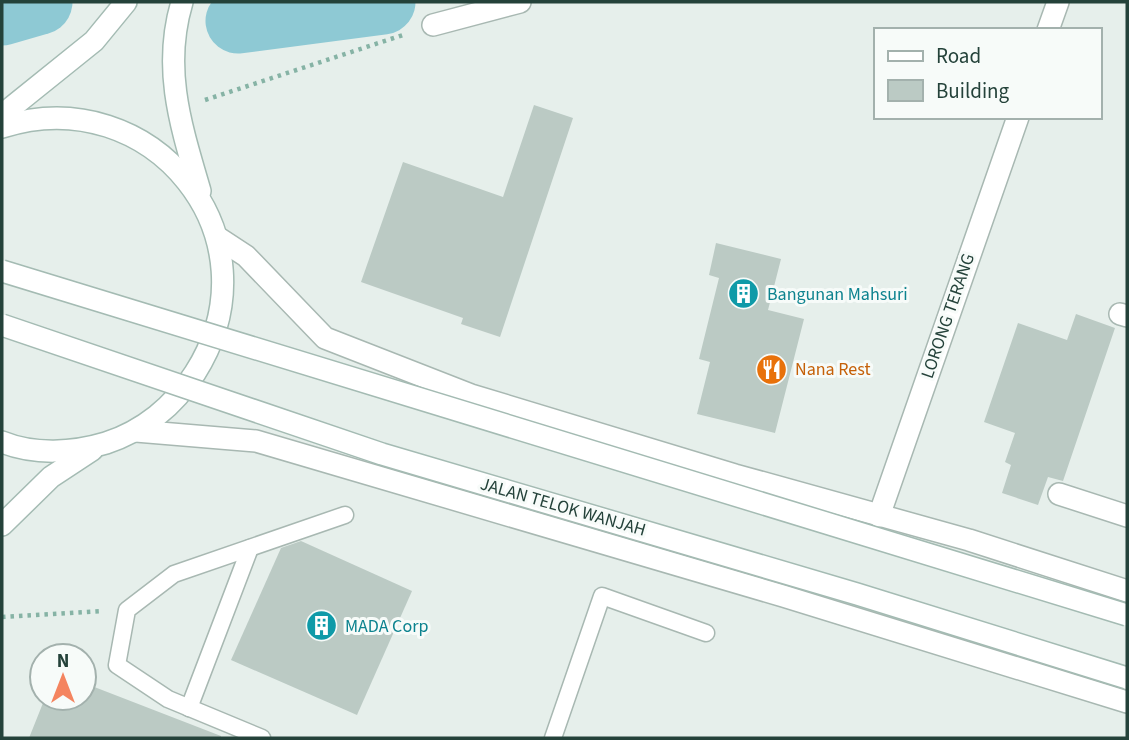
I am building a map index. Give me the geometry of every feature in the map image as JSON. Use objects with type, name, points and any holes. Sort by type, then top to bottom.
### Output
[{"type":"main road","points":[[2,116],[94,41],[126,2]]},
{"type":"main road","points":[[2,525],[51,477],[84,453],[129,434],[180,396],[211,348],[224,293],[217,237],[203,203],[176,110],[176,32],[182,2]]},
{"type":"main road","points":[[433,25],[520,2]]},
{"type":"main road","points":[[1049,28],[1058,2]]},
{"type":"main road","points":[[2,127],[28,118],[80,118],[129,133],[172,163],[203,203]]},
{"type":"main road","name":"LORONG TERANG","points":[[879,516],[1017,119]]},
{"type":"main road","points":[[217,237],[246,256],[325,338],[471,395],[879,516],[969,540],[1127,591]]},
{"type":"main road","points":[[2,271],[1127,615]]},
{"type":"main road","name":"JALAN TELOK WANJAH","points":[[2,325],[382,454],[804,578],[1127,678]]},
{"type":"main road","points":[[2,442],[48,451],[86,449],[129,434],[256,440],[783,596],[1127,702]]},
{"type":"main road","points":[[1059,494],[1127,516]]},
{"type":"lane","points":[[262,738],[168,699],[117,665],[127,610],[174,574],[345,515]]},
{"type":"lane","points":[[190,708],[250,548]]},
{"type":"lane","points":[[553,738],[602,596],[706,633]]},
{"type":"path","points":[[176,110],[433,25]]},
{"type":"path","points":[[2,617],[127,610]]},
{"type":"building","points":[[534,105],[573,118],[500,337],[461,324],[463,318],[361,282],[403,162],[503,197]]},
{"type":"building","points":[[716,243],[781,259],[768,310],[804,319],[775,433],[697,414],[710,362],[699,359],[719,278],[709,275]]},
{"type":"building","points":[[1076,314],[1115,328],[1063,481],[1048,477],[1038,505],[1002,493],[1011,465],[1005,462],[1015,433],[984,422],[1018,323],[1067,340]]},
{"type":"building","name":"MADA Corp","points":[[301,541],[412,591],[357,715],[231,660],[281,548]]},
{"type":"building","points":[[98,688],[221,736],[221,738],[29,738],[39,712],[98,712]]},
{"type":"waterway","points":[[2,13],[40,2]]},
{"type":"waterway","points":[[238,21],[383,2]]},
{"type":"place","name":"Bangunan Mahsuri","points":[[744,294]]},
{"type":"place","name":"Nana Rest","points":[[772,369]]},
{"type":"place","name":"MADA Corp","points":[[322,626]]}]
